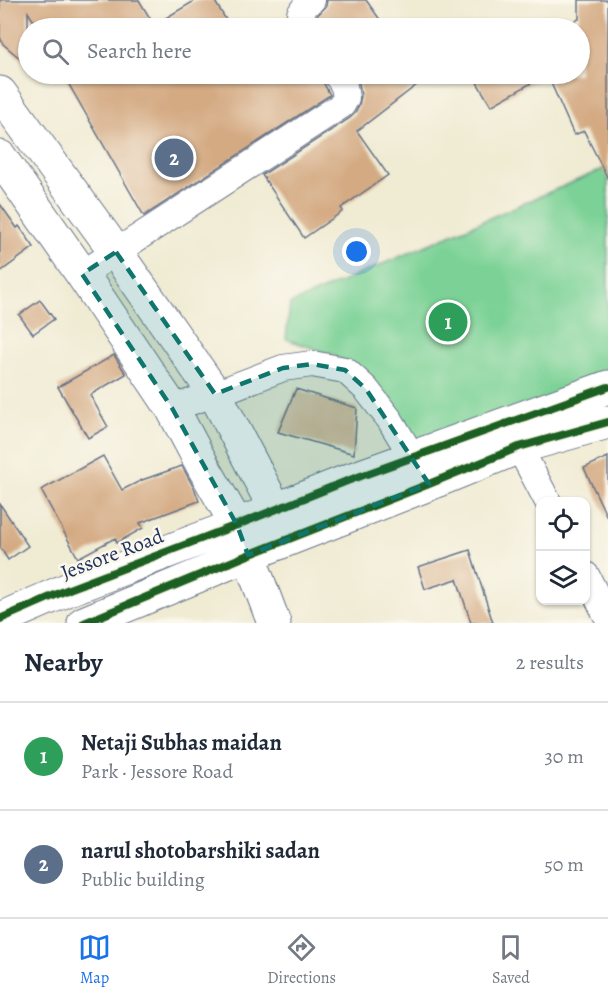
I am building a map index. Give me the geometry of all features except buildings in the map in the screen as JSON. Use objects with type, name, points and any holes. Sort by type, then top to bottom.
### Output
[{"type":"main road","points":[[0,93],[116,252],[215,394],[283,524]]},
{"type":"main road","points":[[0,157],[172,408],[243,540],[274,623]]},
{"type":"main road","points":[[421,471],[608,387]]},
{"type":"main road","name":"Jessore Road","points":[[84,623],[243,540],[421,471],[608,422]]},
{"type":"main road","name":"Jessore Road","points":[[0,619],[69,589],[243,540]]},
{"type":"street","points":[[301,18],[300,14],[312,0]]},
{"type":"street","points":[[82,274],[342,105],[346,98],[343,84]]},
{"type":"street","points":[[172,408],[283,368],[312,364],[345,370],[366,389],[384,412],[421,471]]},
{"type":"street","points":[[519,447],[546,497]]},
{"type":"street","points":[[590,584],[608,618]]},
{"type":"highlighted area","points":[[116,252],[215,394],[283,368],[312,364],[345,370],[366,389],[429,484],[248,555],[237,525],[172,408],[82,274]]},
{"type":"green space","points":[[608,167],[608,380],[414,447],[390,397],[361,371],[330,354],[286,339],[290,304]]},
{"type":"cycle path","points":[[0,619],[69,589],[347,481],[608,387]]},
{"type":"cycle path","points":[[84,623],[519,447],[608,422]]},
{"type":"place","name":"narul shotobarshiki sadan","points":[[174,158]]},
{"type":"place","name":"Netaji Subhas maidan","points":[[448,322]]}]
